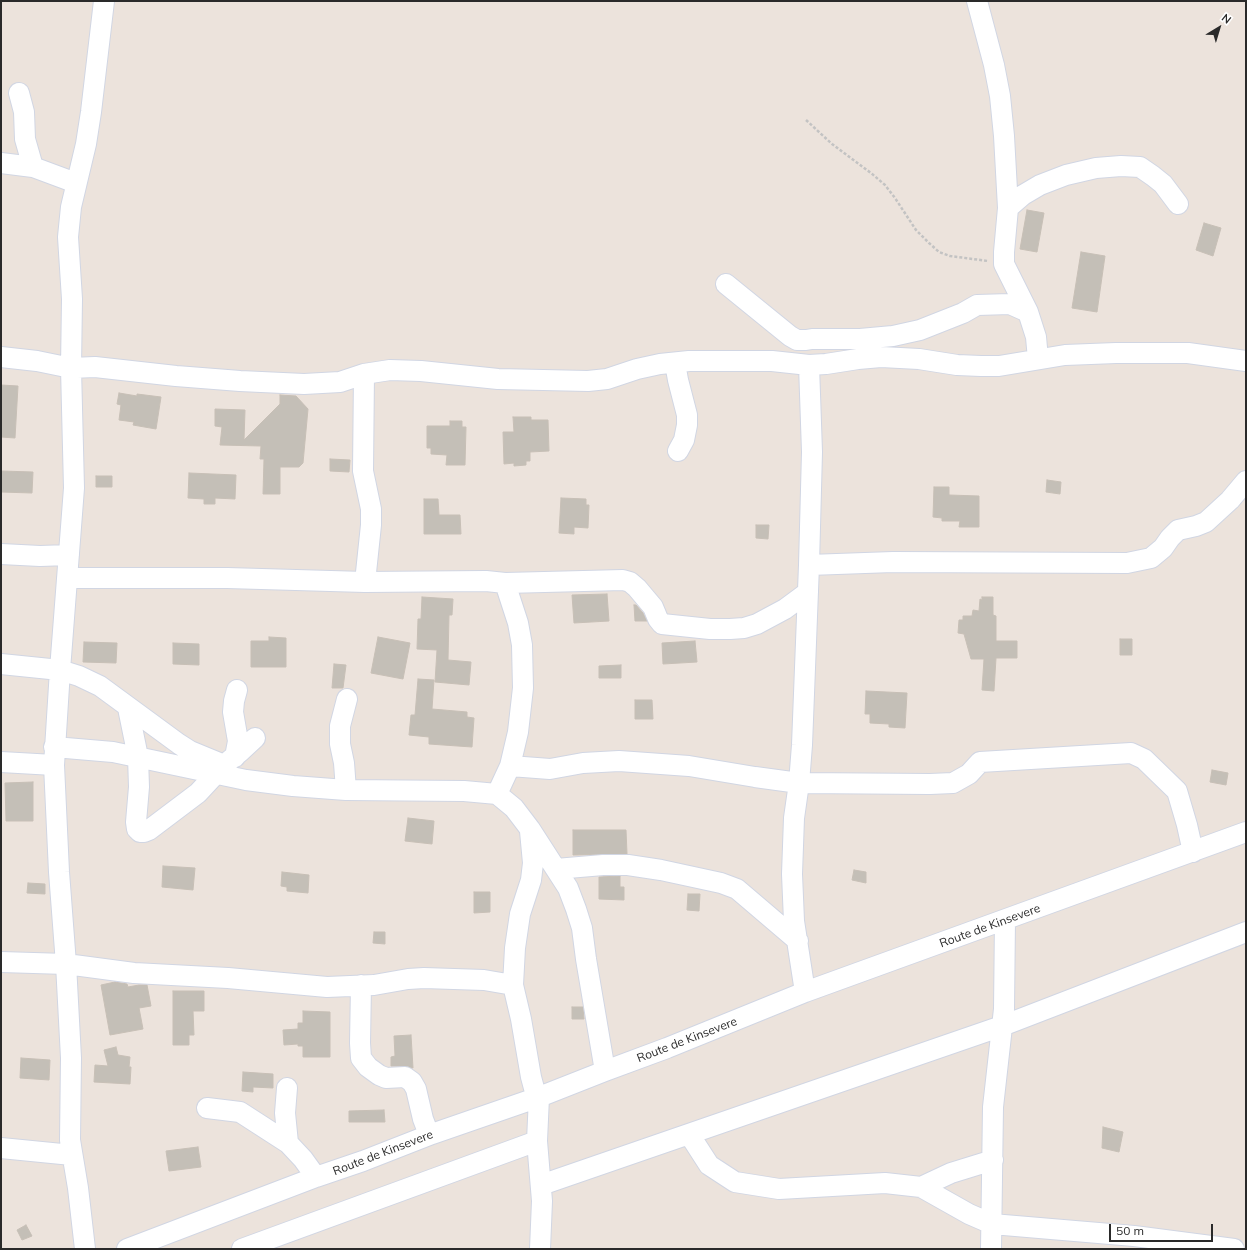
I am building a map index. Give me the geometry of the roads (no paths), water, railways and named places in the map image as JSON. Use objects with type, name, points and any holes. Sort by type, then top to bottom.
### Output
[{"type":"street","points":[[85,1249],[78,1188],[70,1140],[71,1058],[60,885],[54,756],[74,488],[71,368],[72,300],[68,237],[71,207],[86,144],[91,112],[104,1]]},
{"type":"street","points":[[977,1],[994,65],[1000,96],[1008,208],[1004,264],[1028,312],[1036,337],[1038,359]]},
{"type":"street","points":[[19,93],[24,112],[25,139],[33,168]]},
{"type":"street","points":[[1,163],[33,168],[76,182]]},
{"type":"street","points":[[1008,208],[1034,188],[1066,175],[1096,168],[1121,166],[1140,167],[1163,184],[1178,204]]},
{"type":"street","points":[[726,284],[790,336],[798,340],[860,339],[893,336],[920,330],[963,313],[977,305],[1010,304],[1028,312]]},
{"type":"street","points":[[1,357],[37,361],[71,368],[95,367],[184,377],[304,384],[340,382],[364,374],[390,370],[421,371],[498,379],[588,381],[607,379],[660,364],[689,361],[757,361],[809,365],[881,357],[919,359],[957,365],[999,366],[1065,355],[1116,353],[1181,353],[1246,361]]},
{"type":"street","points":[[675,362],[687,415],[684,440],[678,451]]},
{"type":"street","points":[[806,992],[794,921],[792,874],[794,818],[800,783],[809,564],[812,452],[809,365]]},
{"type":"street","points":[[364,374],[363,471],[371,509],[365,582]]},
{"type":"street","points":[[809,564],[893,562],[1127,563],[1151,558],[1163,548],[1178,530],[1206,522],[1230,500],[1246,482]]},
{"type":"street","points":[[1,554],[40,556],[70,555]]},
{"type":"street","points":[[67,578],[227,578],[365,582],[486,581],[506,583],[622,580],[630,582],[637,588],[653,607],[662,624],[710,628],[744,628],[757,624],[785,609],[808,592]]},
{"type":"street","points":[[498,794],[510,766],[518,732],[523,688],[522,645],[518,623],[506,583]]},
{"type":"street","points":[[1,664],[60,670],[79,676],[100,686],[190,752],[225,765],[246,780],[293,786],[346,790],[464,791],[498,794],[514,808],[530,829],[568,888],[576,908],[582,928],[605,1071]]},
{"type":"street","points":[[225,765],[238,741],[234,712],[236,690]]},
{"type":"street","points":[[346,790],[344,762],[340,744],[340,726],[347,698]]},
{"type":"street","points":[[128,708],[138,757],[139,787],[136,822],[137,829],[140,832],[149,830],[198,793],[225,765],[255,738]]},
{"type":"street","points":[[1,762],[54,756],[113,752],[138,757],[225,765]]},
{"type":"street","points":[[510,766],[550,769],[582,763],[619,761],[689,766],[755,778],[800,783],[907,784],[953,783],[969,774],[980,762],[1131,753],[1144,759],[1177,791],[1193,852]]},
{"type":"street","points":[[530,829],[533,863],[531,880],[520,914],[515,948],[513,986],[521,1019],[534,1092],[538,1097],[537,1141],[541,1185],[540,1249]]},
{"type":"street","name":"Route de Kinsevere","points":[[127,1249],[316,1177],[674,1046],[806,992],[1246,832]]},
{"type":"street","points":[[556,869],[603,865],[628,865],[661,870],[721,883],[737,889],[798,941]]},
{"type":"street","points":[[991,1249],[993,1107],[1004,1009],[1005,920]]},
{"type":"street","points":[[541,1185],[1002,1026],[1246,932]]},
{"type":"street","points":[[1,962],[66,964],[134,973],[228,978],[327,987],[374,985],[408,979],[424,978],[484,980],[513,986]]},
{"type":"street","points":[[361,985],[361,1058],[368,1067],[379,1075],[386,1078],[405,1077],[412,1082],[416,1089],[423,1119],[428,1132],[432,1134]]},
{"type":"street","points":[[287,1088],[284,1113],[288,1144]]},
{"type":"street","points":[[207,1108],[240,1112],[288,1144],[303,1159],[316,1177]]},
{"type":"street","points":[[689,1134],[710,1165],[735,1182],[779,1189],[885,1183],[921,1187],[969,1214],[992,1224],[1134,1236],[1234,1249]]},
{"type":"street","points":[[242,1249],[537,1141]]},
{"type":"street","points":[[1,1148],[72,1155]]},
{"type":"street","points":[[921,1187],[951,1173],[993,1160]]}]
